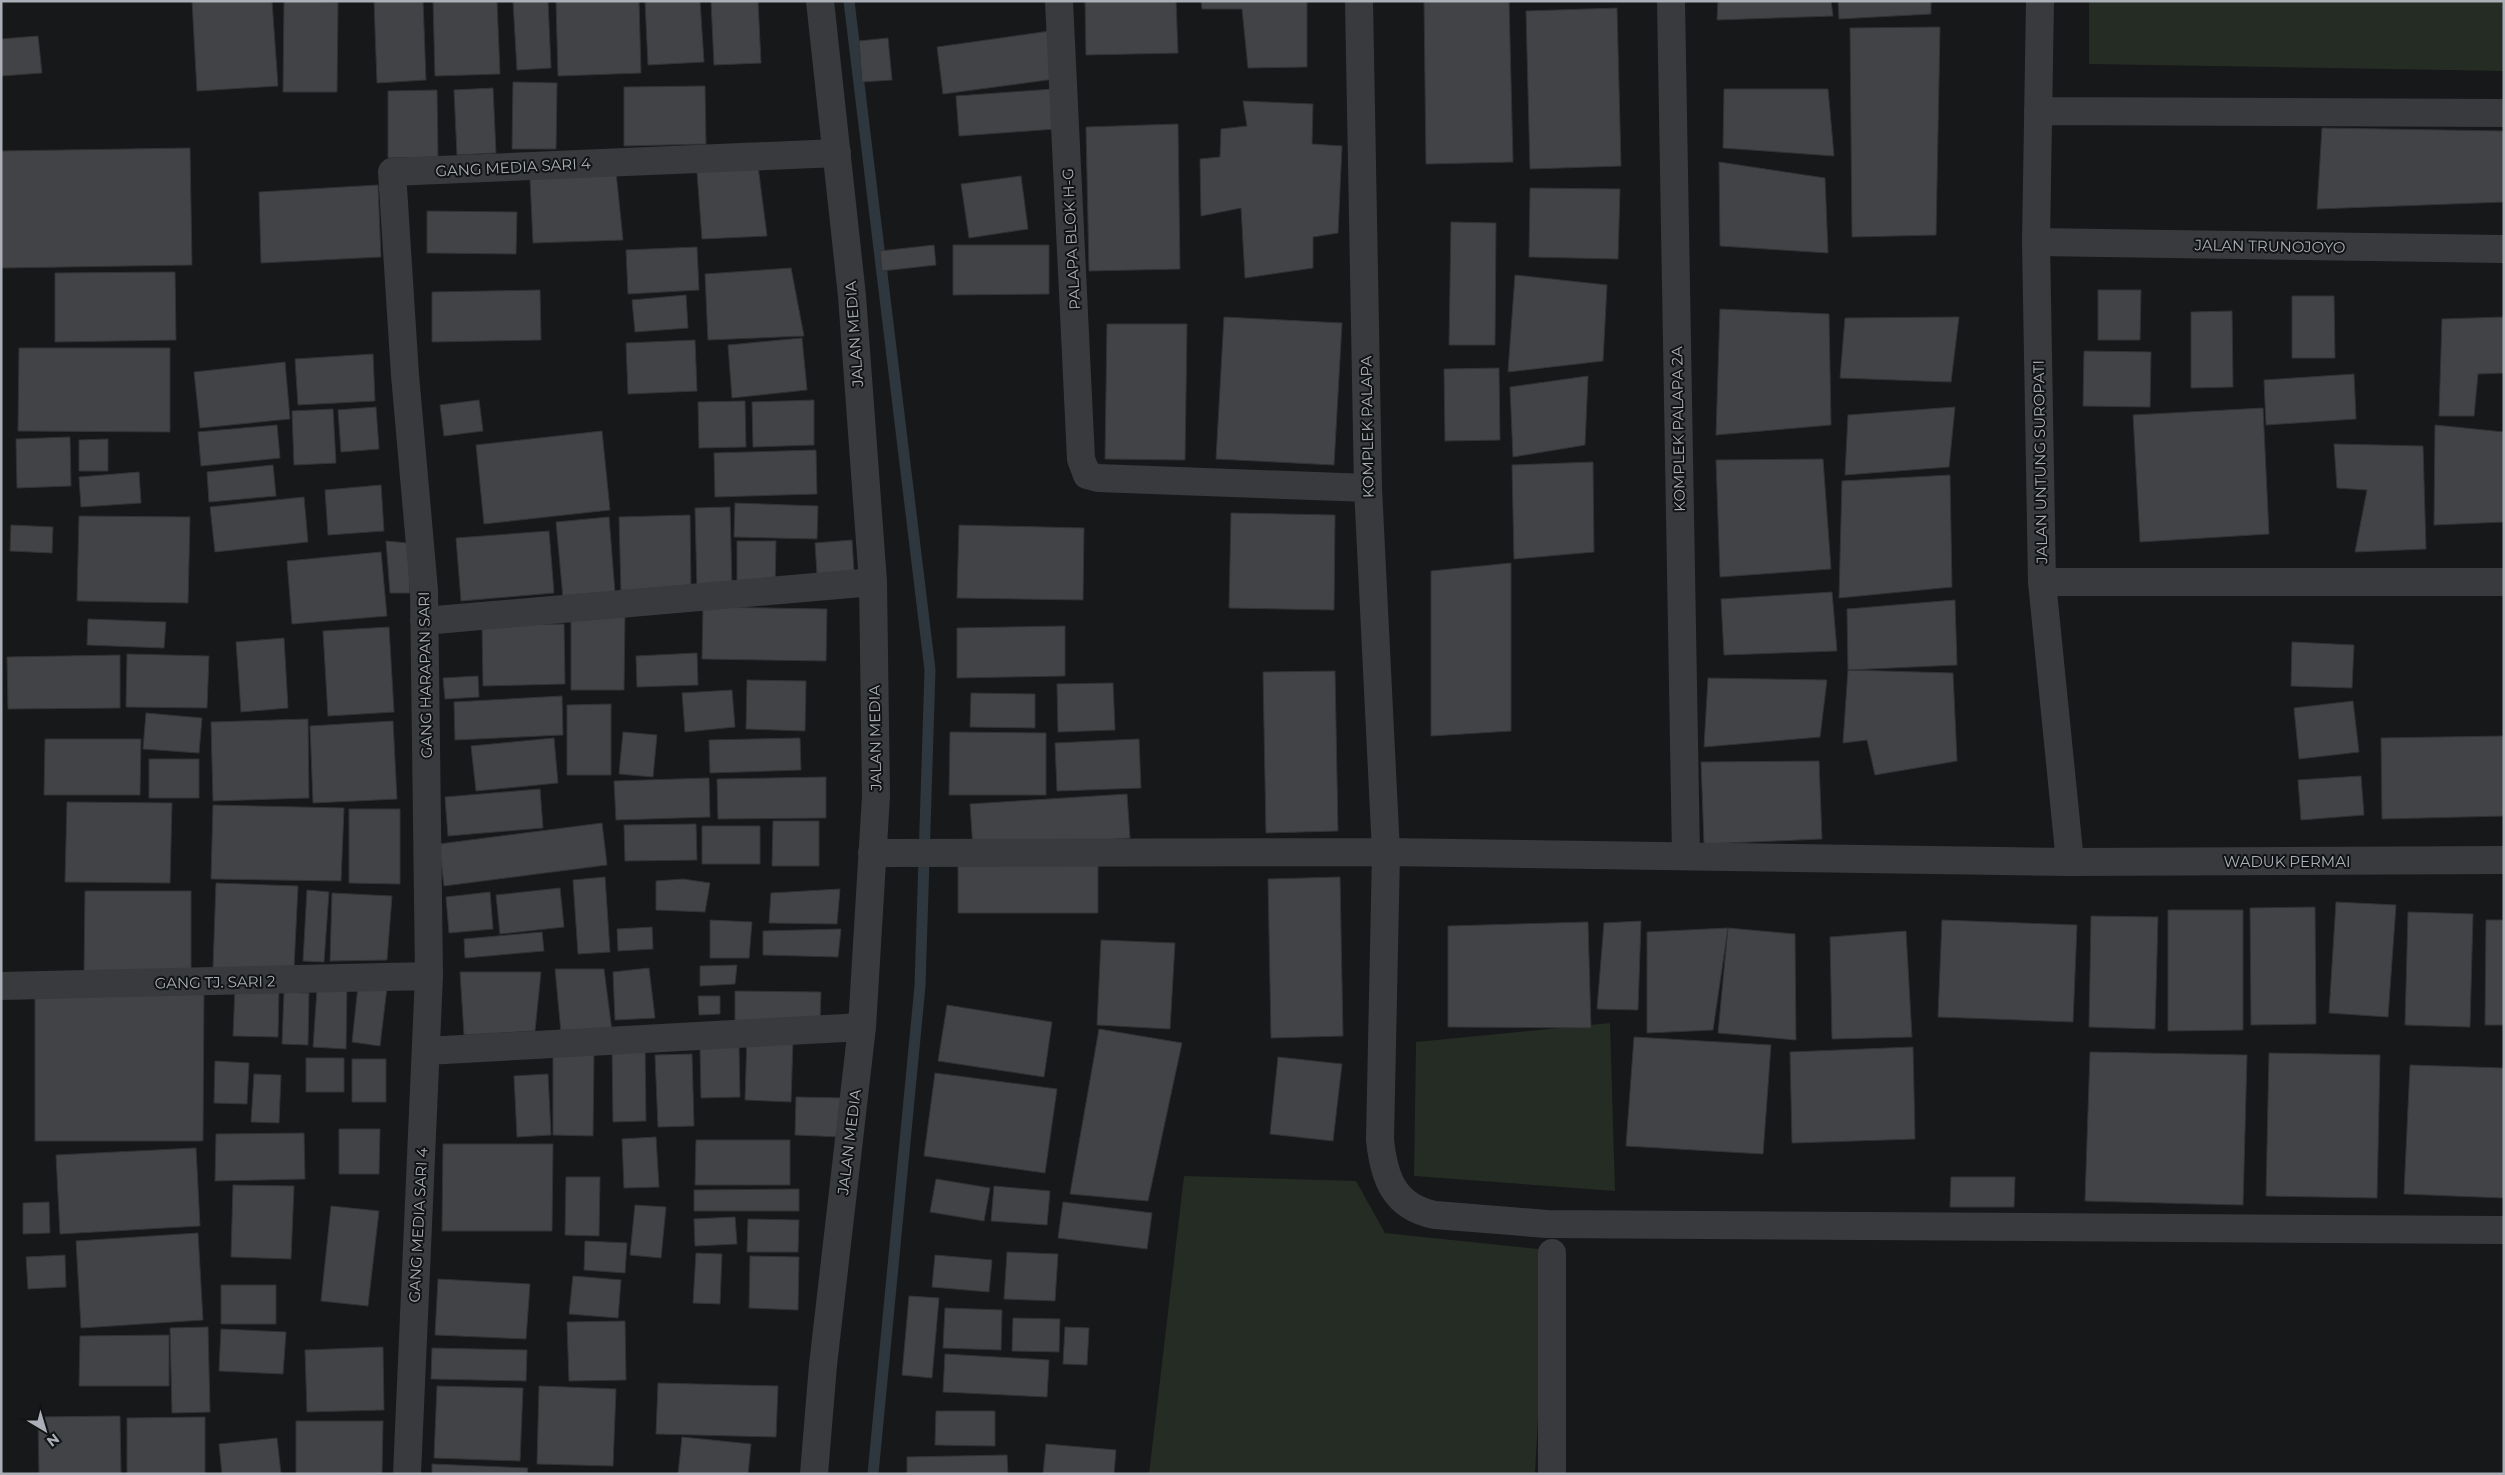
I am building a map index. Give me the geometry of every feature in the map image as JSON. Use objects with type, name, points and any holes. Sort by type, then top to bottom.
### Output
[{"type":"street","name":"JALAN MEDIA","points":[[814,1474],[823,1365],[862,1027],[878,853],[873,582],[852,296],[820,1]]},
{"type":"street","name":"PALAPA BLOK H-G","points":[[1059,1],[1081,459],[1087,475],[1098,478],[1368,488]]},
{"type":"street","name":"KOMPLEK PALAPA","points":[[1360,1],[1368,488],[1386,852],[1380,1140],[1382,1160],[1390,1182],[1404,1202],[1423,1213],[1547,1224],[2504,1230]]},
{"type":"street","name":"KOMPLEK PALAPA 2A","points":[[1671,1],[1686,856]]},
{"type":"street","name":"JALAN UNTUNG SUROPATI","points":[[2040,1],[2036,242],[2042,582],[2504,582]]},
{"type":"street","points":[[2038,111],[2504,113]]},
{"type":"street","name":"GANG MEDIA SARI 4","points":[[405,375],[392,172],[837,153]]},
{"type":"street","name":"JALAN TRUNOJOYO","points":[[2036,242],[2504,249]]},
{"type":"street","name":"GANG HARAPAN SARI","points":[[405,375],[424,590],[429,976]]},
{"type":"street","points":[[424,620],[873,582]]},
{"type":"street","points":[[2042,582],[2070,862]]},
{"type":"street","name":"WADUK PERMAI","points":[[878,853],[1386,852],[2070,862],[2504,860]]},
{"type":"street","name":"GANG MEDIA SARI 4","points":[[407,1474],[429,976]]},
{"type":"street","name":"GANG TJ. SARI 2","points":[[1,986],[429,976]]},
{"type":"street","points":[[426,1051],[862,1027]]},
{"type":"street","points":[[1552,1253],[1552,1474]]},
{"type":"shaded area","points":[[2089,1],[2504,1],[2504,71],[2089,64]]},
{"type":"shaded area","points":[[1610,1023],[1615,1191],[1414,1176],[1416,1042]]},
{"type":"shaded area","points":[[1184,1176],[1356,1181],[1385,1233],[1547,1250],[1535,1474],[1149,1474]]},
{"type":"building","points":[[192,1],[272,1],[278,86],[197,91]]},
{"type":"building","points":[[284,1],[338,2],[337,92],[283,92]]},
{"type":"building","points":[[374,1],[423,1],[426,80],[377,83]]},
{"type":"building","points":[[433,1],[497,1],[500,74],[435,76]]},
{"type":"building","points":[[513,1],[548,1],[551,68],[517,70]]},
{"type":"building","points":[[556,1],[639,1],[641,73],[558,76]]},
{"type":"building","points":[[645,1],[700,1],[704,62],[648,65]]},
{"type":"building","points":[[711,1],[758,1],[761,63],[714,65]]},
{"type":"building","points":[[1085,1],[1176,1],[1178,53],[1086,55]]},
{"type":"building","points":[[1201,1],[1307,1],[1307,67],[1248,68],[1242,9],[1202,9]]},
{"type":"building","points":[[1424,1],[1509,1],[1513,162],[1426,164]]},
{"type":"building","points":[[1718,1],[1831,1],[1833,16],[1717,20]]},
{"type":"building","points":[[1838,1],[1931,1],[1931,14],[1839,19]]},
{"type":"building","points":[[1617,8],[1621,166],[1530,169],[1526,11]]},
{"type":"building","points":[[1940,27],[1936,235],[1852,237],[1850,28]]},
{"type":"building","points":[[1050,31],[1055,79],[943,94],[937,47]]},
{"type":"building","points":[[38,36],[42,73],[1,76],[1,39]]},
{"type":"building","points":[[888,38],[892,80],[862,82],[859,41]]},
{"type":"building","points":[[513,82],[557,83],[556,149],[512,149]]},
{"type":"building","points":[[705,86],[706,144],[624,146],[624,87]]},
{"type":"building","points":[[493,88],[496,153],[457,155],[454,90]]},
{"type":"building","points":[[1053,89],[1056,129],[959,136],[956,96]]},
{"type":"building","points":[[1724,89],[1828,89],[1834,156],[1723,148]]},
{"type":"building","points":[[437,90],[438,157],[388,158],[388,91]]},
{"type":"building","points":[[1243,101],[1313,104],[1312,144],[1342,146],[1338,233],[1313,237],[1313,268],[1245,278],[1241,208],[1201,216],[1200,159],[1220,157],[1221,129],[1247,126]]},
{"type":"building","points":[[1178,124],[1180,269],[1089,271],[1086,127]]},
{"type":"building","points":[[2322,128],[2504,131],[2504,202],[2317,209]]},
{"type":"building","points":[[190,148],[192,265],[1,268],[1,151]]},
{"type":"building","points":[[1719,162],[1825,178],[1828,253],[1720,246]]},
{"type":"building","points":[[758,166],[767,236],[702,239],[697,172]]},
{"type":"building","points":[[616,172],[623,240],[533,243],[530,178]]},
{"type":"building","points":[[1021,176],[1028,229],[969,238],[961,184]]},
{"type":"building","points":[[378,185],[381,257],[261,263],[259,192]]},
{"type":"building","points":[[1530,188],[1620,189],[1618,259],[1529,257]]},
{"type":"building","points":[[427,211],[517,212],[516,254],[427,253]]},
{"type":"building","points":[[1451,222],[1496,223],[1495,345],[1449,345]]},
{"type":"building","points":[[934,245],[936,265],[882,271],[880,251]]},
{"type":"building","points":[[953,245],[1049,245],[1049,294],[953,295]]},
{"type":"building","points":[[697,247],[699,290],[628,294],[626,250]]},
{"type":"building","points":[[791,268],[804,336],[708,340],[705,274]]},
{"type":"building","points":[[175,272],[176,340],[55,342],[55,273]]},
{"type":"building","points":[[1515,275],[1607,285],[1603,361],[1508,372]]},
{"type":"building","points":[[540,290],[541,340],[432,342],[432,292]]},
{"type":"building","points":[[2098,290],[2141,290],[2140,340],[2098,340]]},
{"type":"building","points":[[686,295],[688,328],[635,332],[632,300]]},
{"type":"building","points":[[2292,296],[2334,296],[2335,358],[2292,358]]},
{"type":"building","points":[[1720,309],[1829,314],[1831,425],[1716,435]]},
{"type":"building","points":[[2232,311],[2233,387],[2191,388],[2191,312]]},
{"type":"building","points":[[1224,317],[1342,323],[1334,465],[1216,459]]},
{"type":"building","points":[[1959,317],[1951,382],[1840,378],[1845,318]]},
{"type":"building","points":[[2504,317],[2504,373],[2478,374],[2474,416],[2439,416],[2442,319]]},
{"type":"building","points":[[1107,324],[1187,324],[1185,460],[1105,459]]},
{"type":"building","points":[[802,338],[807,390],[732,398],[728,345]]},
{"type":"building","points":[[695,340],[697,391],[628,394],[626,343]]},
{"type":"building","points":[[19,348],[170,348],[170,432],[18,431]]},
{"type":"building","points":[[2084,351],[2151,352],[2150,407],[2083,406]]},
{"type":"building","points":[[373,354],[375,401],[298,405],[295,359]]},
{"type":"building","points":[[285,362],[290,419],[200,428],[194,372]]},
{"type":"building","points":[[1499,368],[1500,440],[1445,441],[1444,369]]},
{"type":"building","points":[[2354,374],[2356,419],[2266,425],[2264,380]]},
{"type":"building","points":[[1588,376],[1585,445],[1513,457],[1510,387]]},
{"type":"building","points":[[479,400],[483,431],[444,436],[440,405]]},
{"type":"building","points":[[814,400],[814,445],[753,447],[752,402]]},
{"type":"building","points":[[745,401],[746,447],[699,448],[698,402]]},
{"type":"building","points":[[376,407],[379,449],[341,452],[338,410]]},
{"type":"building","points":[[1955,407],[1949,467],[1845,475],[1848,415]]},
{"type":"building","points":[[2263,408],[2269,534],[2140,542],[2133,415]]},
{"type":"building","points":[[333,409],[336,463],[294,465],[292,411]]},
{"type":"building","points":[[277,425],[280,458],[201,466],[198,432]]},
{"type":"building","points":[[2435,425],[2504,432],[2504,522],[2434,525]]},
{"type":"building","points":[[602,431],[610,510],[484,524],[476,445]]},
{"type":"building","points":[[70,437],[71,486],[17,488],[16,439]]},
{"type":"building","points":[[108,439],[108,471],[79,471],[79,440]]},
{"type":"building","points":[[2334,444],[2423,446],[2426,549],[2355,552],[2367,490],[2337,488]]},
{"type":"building","points":[[816,450],[817,494],[715,497],[714,453]]},
{"type":"building","points":[[1823,459],[1831,569],[1720,577],[1716,460]]},
{"type":"building","points":[[1593,462],[1594,552],[1514,559],[1512,465]]},
{"type":"building","points":[[273,465],[276,496],[209,502],[207,472]]},
{"type":"building","points":[[139,472],[141,503],[81,507],[79,477]]},
{"type":"building","points":[[1950,475],[1952,587],[1839,598],[1842,481]]},
{"type":"building","points":[[381,485],[384,531],[328,535],[325,490]]},
{"type":"building","points":[[304,497],[308,542],[215,552],[210,507]]},
{"type":"building","points":[[735,503],[818,506],[817,539],[734,537]]},
{"type":"building","points":[[730,507],[732,587],[697,589],[695,508]]},
{"type":"building","points":[[1231,513],[1335,515],[1334,610],[1229,608]]},
{"type":"building","points":[[690,515],[691,590],[621,592],[619,517]]},
{"type":"building","points":[[79,516],[190,517],[188,603],[77,601]]},
{"type":"building","points":[[609,517],[615,593],[563,598],[556,522]]},
{"type":"building","points":[[11,525],[53,527],[52,553],[10,551]]},
{"type":"building","points":[[959,525],[1084,528],[1083,600],[957,598]]},
{"type":"building","points":[[549,531],[554,593],[461,601],[456,538]]},
{"type":"building","points":[[852,540],[854,572],[817,574],[815,543]]},
{"type":"building","points":[[386,541],[408,543],[410,593],[390,593]]},
{"type":"building","points":[[737,541],[776,541],[775,587],[737,587]]},
{"type":"building","points":[[381,552],[387,616],[292,624],[287,561]]},
{"type":"building","points":[[1511,563],[1511,731],[1431,736],[1431,571]]},
{"type":"building","points":[[1832,592],[1837,651],[1724,655],[1721,599]]},
{"type":"building","points":[[1955,600],[1957,665],[1848,670],[1847,609]]},
{"type":"building","points":[[703,607],[827,609],[826,661],[702,659]]},
{"type":"building","points":[[625,612],[624,690],[571,690],[571,613]]},
{"type":"building","points":[[88,619],[166,622],[164,648],[87,645]]},
{"type":"building","points":[[564,624],[565,684],[483,686],[482,625]]},
{"type":"building","points":[[1065,626],[1065,676],[957,678],[957,628]]},
{"type":"building","points":[[389,627],[394,712],[328,716],[323,631]]},
{"type":"building","points":[[284,638],[288,708],[241,712],[236,642]]},
{"type":"building","points":[[2292,642],[2354,645],[2352,688],[2291,686]]},
{"type":"building","points":[[697,653],[698,685],[637,687],[636,656]]},
{"type":"building","points":[[127,654],[209,656],[207,708],[126,707]]},
{"type":"building","points":[[120,655],[120,708],[8,709],[7,657]]},
{"type":"building","points":[[1848,670],[1953,673],[1957,761],[1875,775],[1867,740],[1843,743]]},
{"type":"building","points":[[1335,671],[1338,831],[1266,833],[1263,672]]},
{"type":"building","points":[[478,676],[479,697],[445,699],[443,678]]},
{"type":"building","points":[[1708,678],[1827,680],[1820,737],[1704,747]]},
{"type":"building","points":[[747,680],[806,681],[805,731],[746,729]]},
{"type":"building","points":[[1113,683],[1115,730],[1058,732],[1057,684]]},
{"type":"building","points":[[732,690],[735,727],[685,732],[682,693]]},
{"type":"building","points":[[971,693],[1035,694],[1035,728],[970,727]]},
{"type":"building","points":[[562,696],[563,735],[455,740],[454,702]]},
{"type":"building","points":[[2353,701],[2359,752],[2299,759],[2294,708]]},
{"type":"building","points":[[611,704],[611,775],[567,775],[567,705]]},
{"type":"building","points":[[146,713],[202,718],[199,753],[143,749]]},
{"type":"building","points":[[308,719],[309,798],[213,801],[211,722]]},
{"type":"building","points":[[393,721],[397,799],[313,803],[310,726]]},
{"type":"building","points":[[623,732],[657,735],[653,777],[619,774]]},
{"type":"building","points":[[950,732],[1046,733],[1046,795],[949,795]]},
{"type":"building","points":[[2504,736],[2504,816],[2382,819],[2381,738]]},
{"type":"building","points":[[554,738],[558,783],[476,791],[471,746]]},
{"type":"building","points":[[800,738],[801,770],[710,773],[709,740]]},
{"type":"building","points":[[45,739],[141,739],[140,795],[44,795]]},
{"type":"building","points":[[1139,739],[1141,788],[1057,791],[1055,743]]},
{"type":"building","points":[[149,759],[199,759],[199,798],[149,798]]},
{"type":"building","points":[[1819,761],[1822,839],[1704,844],[1701,762]]},
{"type":"building","points":[[2361,776],[2364,815],[2301,820],[2298,780]]},
{"type":"building","points":[[826,777],[826,818],[718,819],[717,779]]},
{"type":"building","points":[[709,778],[710,817],[616,820],[614,781]]},
{"type":"building","points":[[540,789],[543,828],[448,836],[445,797]]},
{"type":"building","points":[[1127,794],[1130,838],[973,849],[970,804]]},
{"type":"building","points":[[67,802],[172,803],[170,883],[65,882]]},
{"type":"building","points":[[213,805],[344,808],[341,881],[211,879]]},
{"type":"building","points":[[349,809],[400,809],[400,884],[349,883]]},
{"type":"building","points":[[773,821],[819,821],[819,866],[772,866]]},
{"type":"building","points":[[602,823],[607,865],[444,886],[439,844]]},
{"type":"building","points":[[696,824],[697,860],[625,861],[624,825]]},
{"type":"building","points":[[702,826],[760,826],[760,864],[702,864]]},
{"type":"building","points":[[958,857],[1098,857],[1098,913],[958,913]]},
{"type":"building","points":[[605,877],[610,952],[578,954],[573,880]]},
{"type":"building","points":[[1340,877],[1343,1036],[1271,1038],[1268,879]]},
{"type":"building","points":[[683,879],[710,883],[705,912],[656,910],[656,881]]},
{"type":"building","points":[[216,883],[298,886],[294,968],[213,968]]},
{"type":"building","points":[[560,888],[564,927],[500,934],[496,895]]},
{"type":"building","points":[[840,889],[837,924],[769,923],[771,893]]},
{"type":"building","points":[[307,890],[329,892],[324,962],[303,961]]},
{"type":"building","points":[[85,891],[191,891],[191,974],[84,974]]},
{"type":"building","points":[[490,892],[493,929],[449,933],[446,897]]},
{"type":"building","points":[[332,893],[392,896],[387,960],[330,961]]},
{"type":"building","points":[[2336,902],[2396,905],[2388,1017],[2329,1013]]},
{"type":"building","points":[[2315,907],[2316,1024],[2251,1025],[2250,908]]},
{"type":"building","points":[[2168,910],[2243,910],[2243,1030],[2168,1031]]},
{"type":"building","points":[[2408,912],[2473,914],[2470,1027],[2405,1025]]},
{"type":"building","points":[[2091,916],[2158,917],[2155,1029],[2089,1027]]},
{"type":"building","points":[[710,920],[752,922],[749,958],[710,958]]},
{"type":"building","points":[[1942,920],[2077,925],[2073,1022],[1938,1017]]},
{"type":"building","points":[[2486,920],[2504,920],[2504,1025],[2485,1025]]},
{"type":"building","points":[[1641,921],[1638,1010],[1597,1009],[1604,923]]},
{"type":"building","points":[[1588,922],[1591,1028],[1448,1027],[1448,926]]},
{"type":"building","points":[[652,927],[653,949],[618,951],[617,929]]},
{"type":"building","points":[[1728,928],[1795,934],[1796,1040],[1718,1033]]},
{"type":"building","points":[[1728,928],[1713,1030],[1647,1033],[1647,932]]},
{"type":"building","points":[[841,929],[838,957],[763,955],[763,931]]},
{"type":"building","points":[[1906,931],[1912,1037],[1832,1039],[1830,937]]},
{"type":"building","points":[[542,932],[544,951],[465,958],[464,939]]},
{"type":"building","points":[[1101,940],[1175,943],[1170,1029],[1097,1025]]},
{"type":"building","points":[[737,965],[735,984],[700,986],[700,966]]},
{"type":"building","points":[[649,968],[655,1018],[615,1020],[613,972]]},
{"type":"building","points":[[555,969],[604,969],[612,1031],[561,1033]]},
{"type":"building","points":[[460,972],[541,972],[535,1031],[464,1035]]},
{"type":"building","points":[[358,986],[387,988],[380,1046],[352,1042]]},
{"type":"building","points":[[347,987],[346,1049],[313,1047],[317,989]]},
{"type":"building","points":[[235,988],[279,989],[278,1037],[233,1036]]},
{"type":"building","points":[[35,991],[204,991],[203,1141],[35,1141]]},
{"type":"building","points":[[735,991],[821,992],[820,1021],[735,1021]]},
{"type":"building","points":[[284,992],[309,993],[308,1045],[282,1044]]},
{"type":"building","points":[[698,996],[720,996],[720,1014],[699,1015]]},
{"type":"building","points":[[947,1005],[1052,1022],[1044,1077],[938,1061]]},
{"type":"building","points":[[1099,1029],[1182,1043],[1148,1201],[1070,1194]]},
{"type":"building","points":[[1634,1037],[1771,1045],[1763,1154],[1626,1146]]},
{"type":"building","points":[[747,1038],[793,1039],[791,1102],[745,1100]]},
{"type":"building","points":[[645,1044],[646,1121],[613,1122],[612,1045]]},
{"type":"building","points":[[739,1046],[740,1097],[701,1098],[700,1047]]},
{"type":"building","points":[[1913,1047],[1915,1139],[1792,1143],[1790,1052]]},
{"type":"building","points":[[2090,1052],[2247,1055],[2243,1205],[2085,1201]]},
{"type":"building","points":[[553,1053],[594,1053],[593,1136],[553,1135]]},
{"type":"building","points":[[2269,1053],[2380,1055],[2377,1198],[2266,1196]]},
{"type":"building","points":[[692,1054],[694,1126],[658,1127],[655,1055]]},
{"type":"building","points":[[1278,1057],[1342,1064],[1333,1141],[1270,1134]]},
{"type":"building","points":[[306,1058],[344,1058],[344,1092],[306,1092]]},
{"type":"building","points":[[352,1059],[386,1059],[386,1102],[352,1102]]},
{"type":"building","points":[[215,1061],[249,1063],[247,1104],[214,1103]]},
{"type":"building","points":[[2410,1065],[2504,1068],[2504,1198],[2404,1194]]},
{"type":"building","points":[[935,1073],[1057,1089],[1045,1173],[924,1156]]},
{"type":"building","points":[[254,1074],[281,1075],[279,1123],[251,1122]]},
{"type":"building","points":[[548,1074],[551,1135],[517,1137],[514,1076]]},
{"type":"building","points":[[796,1097],[843,1098],[841,1137],[795,1135]]},
{"type":"building","points":[[339,1129],[380,1129],[379,1174],[339,1174]]},
{"type":"building","points":[[304,1133],[305,1179],[215,1181],[216,1134]]},
{"type":"building","points":[[656,1137],[659,1187],[624,1188],[622,1139]]},
{"type":"building","points":[[696,1140],[790,1140],[790,1185],[695,1185]]},
{"type":"building","points":[[443,1144],[553,1144],[552,1231],[442,1231]]},
{"type":"building","points":[[196,1148],[200,1226],[60,1234],[56,1155]]},
{"type":"building","points":[[566,1177],[600,1177],[599,1236],[565,1235]]},
{"type":"building","points":[[1951,1177],[2015,1177],[2014,1207],[1950,1207]]},
{"type":"building","points":[[936,1179],[990,1188],[984,1221],[930,1212]]},
{"type":"building","points":[[233,1185],[294,1186],[291,1259],[231,1257]]},
{"type":"building","points":[[994,1186],[1050,1191],[1047,1225],[991,1221]]},
{"type":"building","points":[[799,1189],[799,1211],[694,1211],[694,1190]]},
{"type":"building","points":[[49,1202],[50,1233],[23,1234],[23,1203]]},
{"type":"building","points":[[1063,1202],[1152,1213],[1147,1249],[1058,1238]]},
{"type":"building","points":[[635,1205],[666,1207],[661,1258],[630,1255]]},
{"type":"building","points":[[331,1206],[379,1211],[368,1306],[321,1301]]},
{"type":"building","points":[[735,1217],[737,1244],[695,1246],[694,1219]]},
{"type":"building","points":[[748,1219],[799,1220],[798,1252],[747,1252]]},
{"type":"building","points":[[198,1233],[203,1320],[81,1328],[76,1241]]},
{"type":"building","points":[[585,1241],[627,1243],[625,1273],[584,1270]]},
{"type":"building","points":[[1007,1252],[1058,1254],[1055,1301],[1004,1299]]},
{"type":"building","points":[[696,1253],[722,1254],[720,1304],[693,1303]]},
{"type":"building","points":[[65,1255],[66,1287],[28,1289],[26,1257]]},
{"type":"building","points":[[935,1255],[992,1260],[989,1292],[932,1287]]},
{"type":"building","points":[[750,1256],[799,1257],[798,1310],[749,1308]]},
{"type":"building","points":[[573,1276],[621,1280],[618,1318],[569,1314]]},
{"type":"building","points":[[438,1279],[530,1284],[526,1339],[435,1335]]},
{"type":"building","points":[[221,1285],[276,1285],[276,1324],[221,1324]]},
{"type":"building","points":[[909,1296],[939,1298],[932,1378],[902,1375]]},
{"type":"building","points":[[945,1308],[1002,1310],[1001,1350],[943,1348]]},
{"type":"building","points":[[1013,1318],[1060,1319],[1059,1352],[1012,1351]]},
{"type":"building","points":[[625,1321],[626,1380],[569,1381],[567,1322]]},
{"type":"building","points":[[208,1327],[210,1412],[172,1413],[170,1328]]},
{"type":"building","points":[[1065,1327],[1089,1328],[1087,1365],[1063,1364]]},
{"type":"building","points":[[221,1329],[286,1332],[283,1374],[219,1371]]},
{"type":"building","points":[[169,1335],[169,1386],[79,1386],[80,1336]]},
{"type":"building","points":[[383,1347],[384,1410],[307,1412],[305,1350]]},
{"type":"building","points":[[432,1348],[527,1350],[526,1381],[431,1379]]},
{"type":"building","points":[[945,1354],[1049,1360],[1047,1397],[943,1392]]},
{"type":"building","points":[[658,1383],[778,1386],[776,1437],[656,1434]]},
{"type":"building","points":[[437,1386],[523,1388],[520,1461],[434,1458]]},
{"type":"building","points":[[539,1386],[616,1389],[613,1466],[537,1464]]},
{"type":"building","points":[[936,1411],[995,1411],[995,1446],[935,1445]]},
{"type":"building","points":[[120,1416],[121,1474],[39,1474],[38,1417]]},
{"type":"building","points":[[205,1417],[205,1474],[127,1474],[127,1418]]},
{"type":"building","points":[[296,1421],[383,1421],[382,1474],[296,1474]]},
{"type":"building","points":[[682,1437],[751,1444],[748,1474],[678,1474]]},
{"type":"building","points":[[277,1438],[281,1474],[222,1474],[219,1444]]},
{"type":"building","points":[[1046,1444],[1116,1450],[1114,1474],[1043,1474]]},
{"type":"building","points":[[1007,1455],[1008,1474],[907,1474],[907,1457]]},
{"type":"building","points":[[432,1464],[528,1468],[527,1474],[432,1474]]},
{"type":"waterway","points":[[849,1],[930,670],[920,986],[873,1474]]}]
